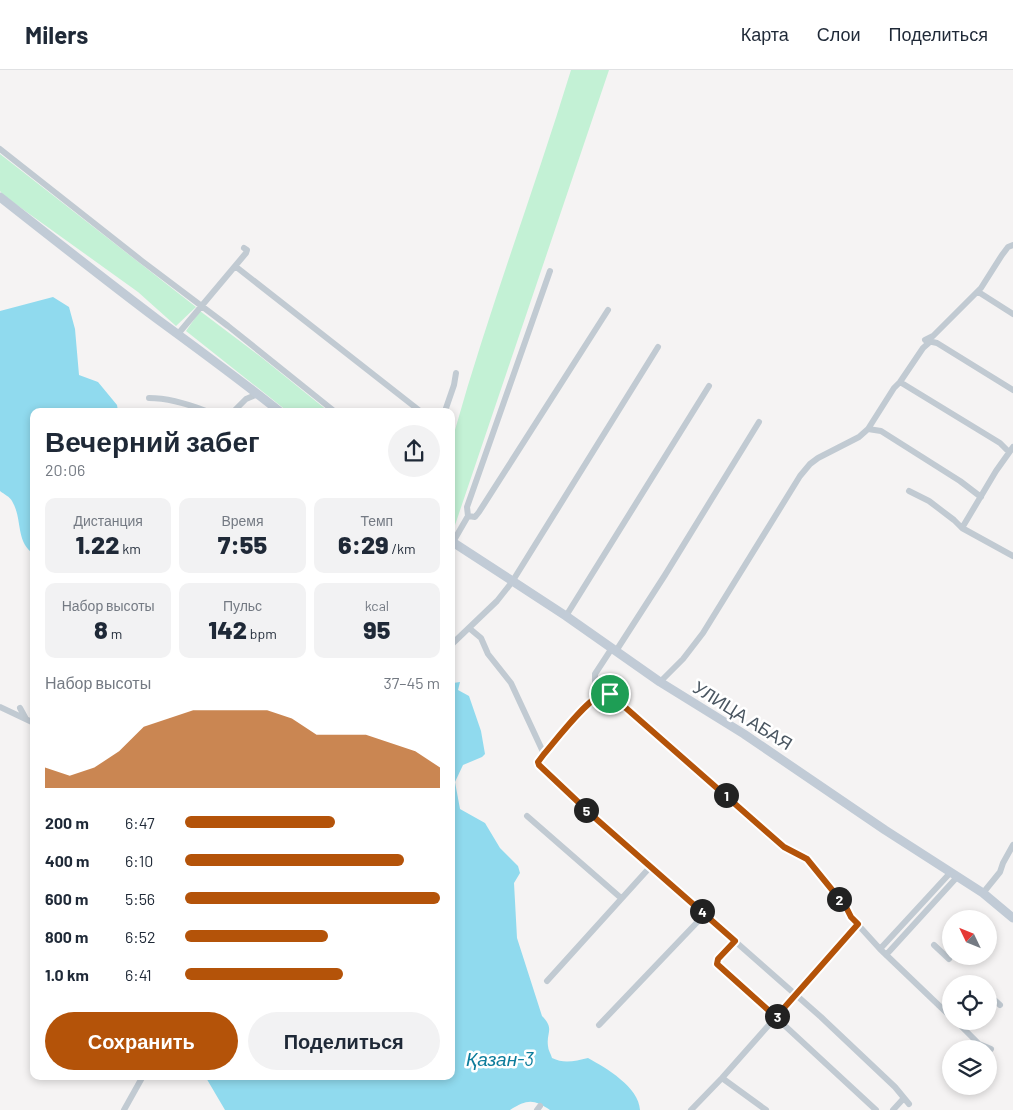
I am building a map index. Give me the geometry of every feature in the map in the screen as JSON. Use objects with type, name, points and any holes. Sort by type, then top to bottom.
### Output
[{"type":"main road","points":[[0,197],[49,237],[275,408]]},
{"type":"main road","name":"УЛИЦА АБАЯ","points":[[455,544],[566,616],[660,682],[744,734],[885,830],[983,893],[1013,918]]},
{"type":"street","points":[[0,149],[330,408]]},
{"type":"street","points":[[1013,245],[1008,247],[977,293],[933,336],[925,340],[931,341],[1013,390]]},
{"type":"street","points":[[178,334],[246,253],[247,250],[244,248]]},
{"type":"street","points":[[235,266],[416,408]]},
{"type":"street","points":[[455,537],[468,516],[467,506],[550,270]]},
{"type":"street","points":[[977,293],[980,293],[1013,314]]},
{"type":"street","points":[[468,516],[475,517],[479,512],[608,310]]},
{"type":"street","points":[[660,682],[703,633],[800,476],[818,458],[859,437],[868,429],[894,388],[923,348],[931,341]]},
{"type":"street","points":[[455,642],[497,601],[512,582],[658,347]]},
{"type":"street","points":[[446,408],[456,373]]},
{"type":"street","points":[[900,382],[1011,449],[962,528]]},
{"type":"street","points":[[566,616],[709,386]]},
{"type":"street","points":[[237,408],[246,399],[258,394]]},
{"type":"street","points":[[149,398],[159,398],[197,408]]},
{"type":"street","points":[[759,422],[665,575],[594,678],[595,682],[784,847],[807,859],[846,907],[851,917],[880,949],[942,1008]]},
{"type":"street","points":[[868,429],[880,431],[960,481],[981,497]]},
{"type":"street","points":[[909,491],[930,501],[962,528],[1013,556]]},
{"type":"street","points":[[469,628],[478,634],[488,654],[511,683],[544,754]]},
{"type":"street","points":[[610,694],[598,695],[593,699],[538,762],[542,769],[821,1017],[909,1104]]},
{"type":"street","points":[[0,707],[30,722]]},
{"type":"street","points":[[20,708],[26,720]]},
{"type":"street","points":[[526,816],[621,898]]},
{"type":"street","points":[[983,893],[1000,872],[1002,863],[1013,845]]},
{"type":"street","points":[[547,981],[650,866]]},
{"type":"street","points":[[880,949],[954,874]]},
{"type":"street","points":[[886,955],[954,874]]},
{"type":"street","points":[[599,1025],[705,914]]},
{"type":"street","points":[[690,1110],[722,1078],[858,924]]},
{"type":"street","points":[[735,941],[718,959],[717,964],[876,1110]]},
{"type":"street","points":[[934,945],[942,952]]},
{"type":"street","points":[[997,1002],[1000,1005]]},
{"type":"street","points":[[965,1030],[975,1040]]},
{"type":"street","points":[[722,1078],[766,1110]]},
{"type":"street","points":[[124,1110],[141,1080]]},
{"type":"street","points":[[893,1110],[904,1098]]},
{"type":"green space","points":[[571,70],[609,70],[455,525],[455,430],[482,340]]},
{"type":"green space","points":[[0,154],[196,307],[176,326],[138,292],[3,195],[0,191]]},
{"type":"green space","points":[[200,311],[324,408],[283,408],[186,331]]},
{"type":"water","points":[[53,297],[69,307],[75,329],[79,375],[98,382],[118,408],[30,408],[30,551],[24,543],[12,501],[0,491],[0,311]]},
{"type":"water","name":"Қазан-3","points":[[460,682],[458,690],[469,696],[481,731],[485,754],[463,765],[455,782],[455,683]]},
{"type":"water","name":"Қазан-3","points":[[455,782],[460,809],[485,823],[500,848],[518,866],[520,873],[514,883],[517,938],[542,1016],[548,1024],[548,1048],[552,1058],[574,1061],[588,1058],[595,1062],[628,1086],[638,1102],[640,1110],[550,1110],[535,1102],[526,1102],[510,1110],[225,1110],[207,1080],[455,1080]]},
{"type":"route","points":[[610,694],[784,847],[807,859],[858,924],[776,1017],[717,964],[718,959],[735,941],[594,817],[539,765],[538,762],[544,754],[588,704],[598,695],[610,694]]}]
